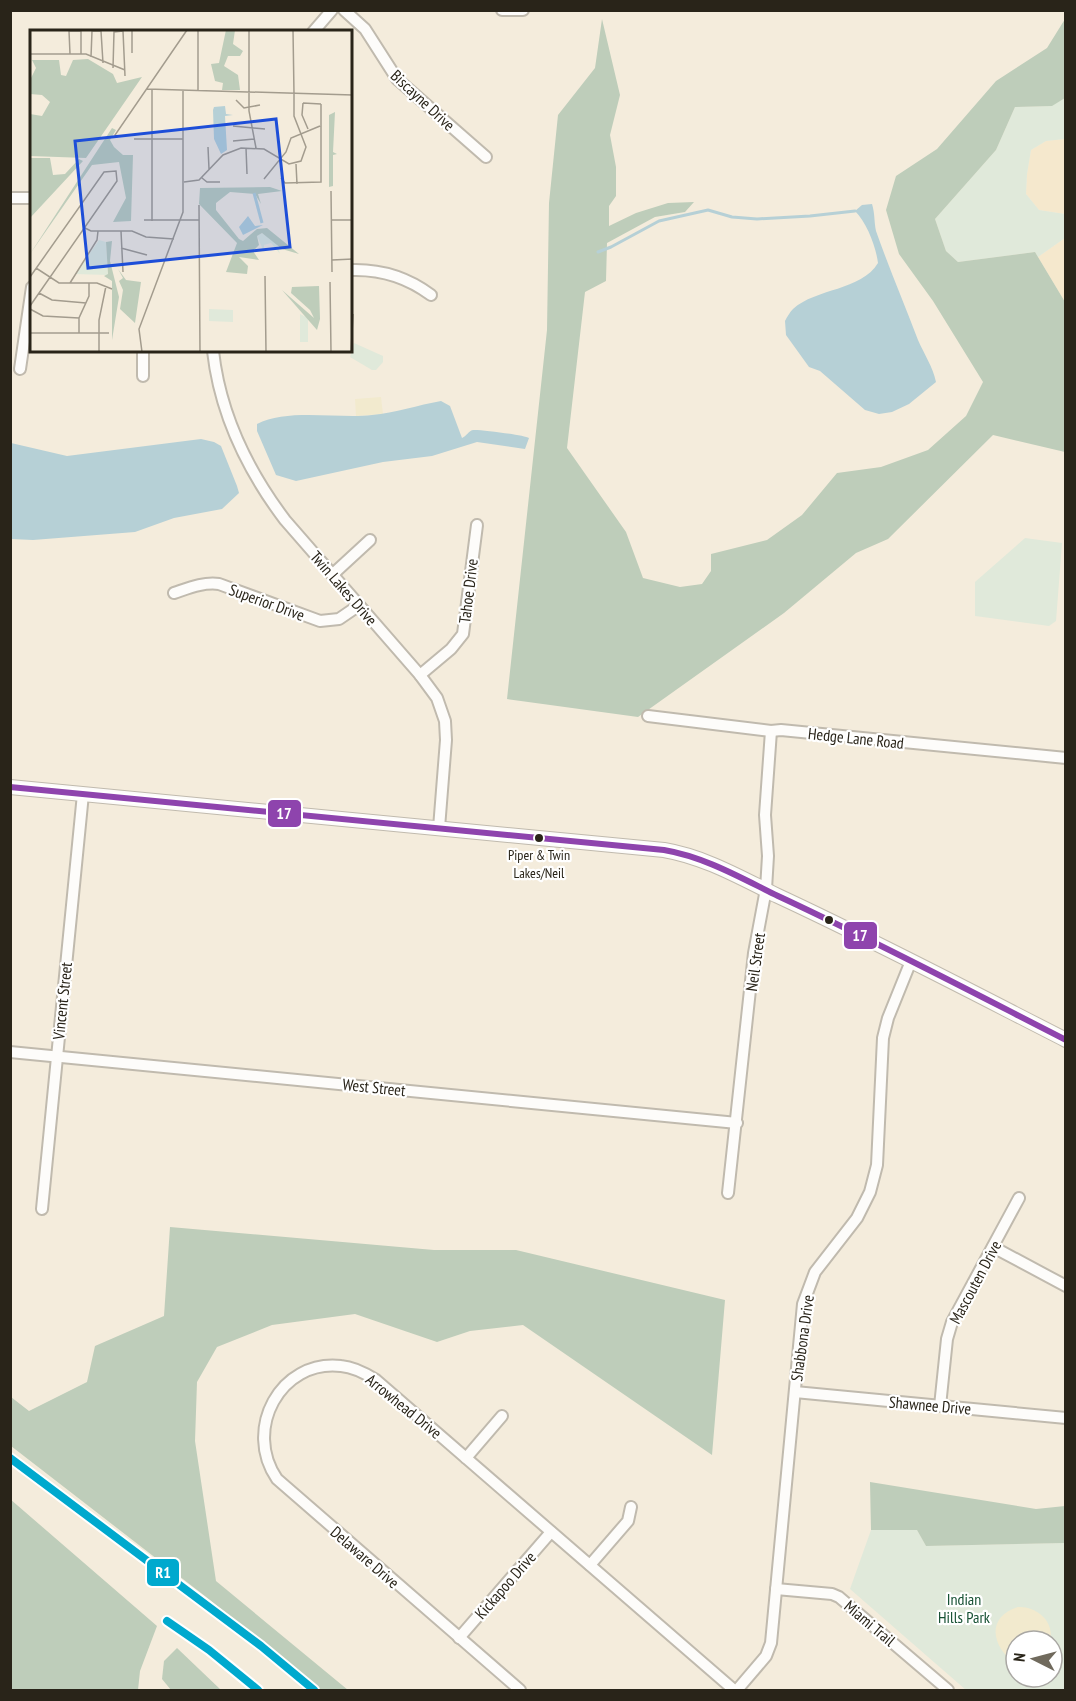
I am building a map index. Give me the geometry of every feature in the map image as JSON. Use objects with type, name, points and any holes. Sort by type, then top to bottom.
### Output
[{"type":"street","points":[[315,30],[332,10]]},
{"type":"street","name":"Biscayne Drive","points":[[344,10],[364,29],[397,79],[486,157]]},
{"type":"street","points":[[502,10],[523,10]]},
{"type":"street","points":[[10,198],[30,198]]},
{"type":"street","points":[[352,270],[372,271],[400,277],[417,284],[431,295]]},
{"type":"street","points":[[21,369],[30,302]]},
{"type":"street","points":[[143,352],[143,376]]},
{"type":"street","name":"Twin Lakes Drive","points":[[213,352],[220,389],[231,425],[255,475],[276,509],[420,675],[437,698],[445,721],[446,740],[439,828]]},
{"type":"street","name":"Tahoe Drive","points":[[420,675],[464,640],[477,525]]},
{"type":"street","points":[[332,575],[370,540]]},
{"type":"street","name":"Superior Drive","points":[[174,593],[210,583],[242,592],[320,621],[339,619],[358,606]]},
{"type":"street","name":"Hedge Lane Road","points":[[648,716],[771,731],[781,730],[1065,758]]},
{"type":"street","name":"Neil Street","points":[[728,1193],[754,953],[766,889],[768,856],[765,815],[771,731]]},
{"type":"street","points":[[10,787],[676,852],[703,860],[766,889],[1065,1040]]},
{"type":"street","name":"Vincent Street","points":[[42,1209],[83,794]]},
{"type":"street","name":"Shabbona Drive","points":[[736,1690],[766,1656],[771,1643],[803,1304],[820,1265],[857,1218],[874,1178],[878,1151],[883,1038],[888,1018],[912,962]]},
{"type":"street","name":"West Street","points":[[10,1052],[737,1123]]},
{"type":"street","name":"Mascouten Drive","points":[[940,1406],[947,1339],[952,1322],[1019,1198]]},
{"type":"street","points":[[993,1247],[1065,1286]]},
{"type":"street","name":"Arrowhead Drive","points":[[276,1398],[289,1383],[308,1370],[334,1365],[352,1368],[376,1380],[736,1690]]},
{"type":"street","name":"Shawnee Drive","points":[[795,1392],[1065,1418]]},
{"type":"street","name":"Delaware Drive","points":[[276,1398],[265,1421],[263,1434],[267,1462],[277,1479],[520,1690]]},
{"type":"street","points":[[466,1458],[502,1416]]},
{"type":"street","points":[[590,1565],[628,1521],[631,1507]]},
{"type":"street","name":"Kickapoo Drive","points":[[459,1638],[551,1532]]},
{"type":"street","name":"Miami Trail","points":[[776,1589],[832,1594],[846,1601],[948,1690]]},
{"type":"shaded area","points":[[1065,139],[1065,214],[1039,210],[1026,194],[1031,150],[1046,141]]},
{"type":"shaded area","points":[[1065,238],[1065,302],[1038,257]]},
{"type":"green space","points":[[602,19],[620,95],[610,135],[616,167],[616,196],[609,206],[609,226],[636,213],[668,203],[694,202],[685,212],[655,217],[607,243],[606,281],[585,292],[567,448],[626,532],[643,578],[680,587],[702,584],[711,571],[711,554],[767,540],[802,515],[837,473],[881,467],[928,450],[966,416],[983,382],[933,301],[899,254],[886,210],[896,176],[937,149],[996,81],[1047,48],[1065,19],[1065,98],[1052,106],[1015,107],[996,150],[935,219],[946,251],[958,262],[1035,252],[1065,302],[1065,452],[993,435],[888,539],[856,553],[784,613],[638,717],[507,699],[547,330],[549,203],[558,115],[595,68]]},
{"type":"green space","points":[[1065,98],[1065,139],[1046,141],[1031,150],[1026,194],[1039,210],[1065,214],[1065,238],[1038,257],[1035,252],[958,262],[946,251],[935,219],[996,150],[1015,107],[1051,106]]},
{"type":"green space","points":[[354,343],[383,356],[383,362],[376,370],[372,370],[350,357]]},
{"type":"green space","points":[[1025,538],[1062,543],[1056,621],[1049,626],[975,616],[975,582]]},
{"type":"green space","points":[[170,1227],[434,1250],[516,1250],[725,1300],[712,1455],[523,1325],[470,1331],[437,1342],[355,1314],[272,1325],[217,1347],[197,1382],[195,1441],[216,1581],[348,1690],[318,1690],[210,1600],[11,1446],[11,1397],[29,1411],[87,1382],[95,1346],[164,1316]]},
{"type":"green space","points":[[870,1482],[1036,1509],[1065,1506],[1065,1543],[926,1546],[917,1530],[871,1530]]},
{"type":"green space","points":[[10,1499],[157,1626],[140,1671],[138,1690],[11,1690]]},
{"type":"green space","name":"Indian Hills Park","points":[[871,1530],[917,1530],[926,1546],[1065,1543],[1065,1690],[966,1690],[850,1589]]},
{"type":"green space","points":[[177,1648],[221,1690],[171,1690],[162,1679],[164,1661]]},
{"type":"sand","points":[[381,397],[383,414],[356,416],[355,399]]},
{"type":"sand","points":[[1018,1607],[1032,1609],[1043,1616],[1050,1629],[1004,1629],[1004,1652],[997,1642],[996,1633],[1000,1618]]},
{"type":"water","points":[[872,204],[876,231],[936,382],[909,404],[892,412],[879,414],[865,410],[820,371],[809,367],[786,335],[785,321],[793,309],[803,302],[861,279],[878,263],[870,236],[855,211],[862,205]]},
{"type":"water","points":[[441,401],[450,406],[462,438],[473,430],[519,435],[529,438],[525,449],[477,442],[432,456],[383,462],[296,481],[276,475],[257,431],[257,424],[283,416],[372,415]]},
{"type":"water","points":[[201,439],[221,446],[237,486],[239,493],[222,509],[174,518],[135,532],[33,540],[11,539],[11,443],[67,456]]},
{"type":"waterway","points":[[598,252],[659,221],[708,210],[732,217],[757,219],[855,211]]},
{"type":"railway","points":[[167,1621],[209,1650],[258,1690]]},
{"type":"transit line","name":"17","points":[[10,787],[679,853],[736,875],[1066,1040]]},
{"type":"transit line","name":"R1","points":[[10,1458],[261,1646],[314,1690]]},
{"type":"transit line","name":"R1","points":[[167,1621],[209,1650],[258,1690]]},
{"type":"place","name":"Piper & Twin Lakes/Neil","points":[[539,838]]}]
